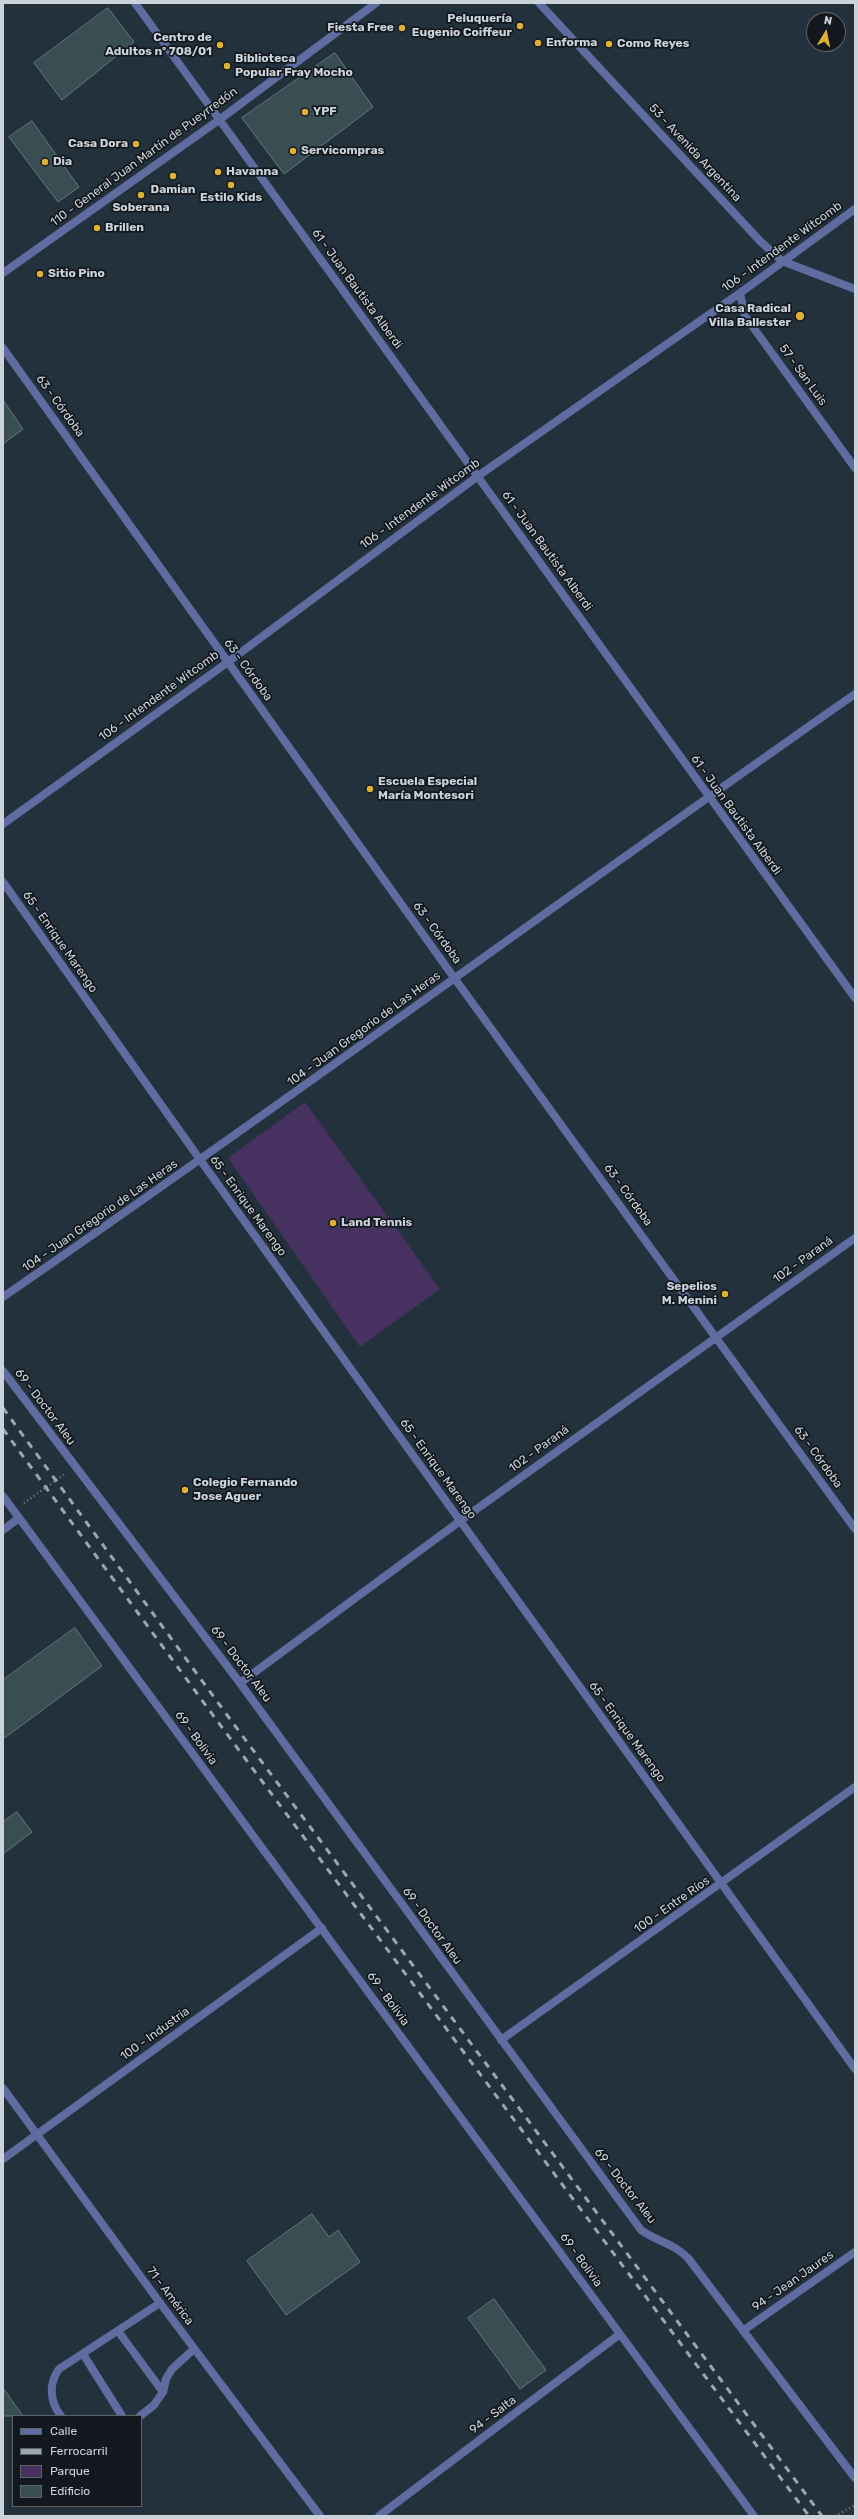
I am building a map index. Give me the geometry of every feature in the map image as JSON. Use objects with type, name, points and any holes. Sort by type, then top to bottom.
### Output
[{"type":"street","name":"61 - Juan Bautista Alberdi","points":[[135,3],[218,120],[478,476],[708,797],[855,998]]},
{"type":"street","name":"110 - General Juan Martín de Pueyrredón","points":[[3,273],[218,120],[376,3]]},
{"type":"street","name":"53 - Avenida Argentina","points":[[539,3],[760,241],[782,261],[855,289]]},
{"type":"street","name":"106 - Intendente Witcomb","points":[[3,824],[228,662],[478,476],[740,293],[855,209]]},
{"type":"street","name":"57 - San Luis","points":[[740,293],[745,316],[855,468]]},
{"type":"street","name":"63 - Córdoba","points":[[3,348],[454,978],[717,1337],[855,1529]]},
{"type":"street","name":"104 - Juan Gregorio de Las Heras","points":[[3,1297],[201,1161],[454,978],[855,694]]},
{"type":"street","name":"65 - Enrique Marengo","points":[[3,882],[201,1161],[855,2068]]},
{"type":"street","name":"102 - Paraná","points":[[240,1683],[460,1521],[855,1238]]},
{"type":"street","name":"69 - Doctor Aleu","points":[[3,1371],[240,1683],[641,2230],[654,2239],[678,2247],[744,2330],[855,2478]]},
{"type":"street","name":"69 - Bolivia","points":[[3,1496],[754,2516]]},
{"type":"street","points":[[3,1530],[19,1518]]},
{"type":"street","name":"100 - Entre Ríos","points":[[501,2040],[722,1884],[855,1787]]},
{"type":"street","name":"100 - Industria","points":[[3,2159],[322,1928]]},
{"type":"street","name":"71 - América","points":[[3,2088],[194,2349],[320,2516]]},
{"type":"street","name":"94 - Jean Jaures","points":[[744,2330],[855,2252]]},
{"type":"street","points":[[60,2415],[54,2407],[51,2387],[55,2375],[59,2369],[160,2303]]},
{"type":"street","points":[[118,2331],[164,2392]]},
{"type":"street","name":"94 - Salta","points":[[379,2516],[620,2334]]},
{"type":"street","points":[[141,2415],[154,2405],[164,2392],[166,2379],[172,2369],[194,2349]]},
{"type":"street","points":[[83,2354],[121,2415]]},
{"type":"path","points":[[14,1510],[75,1467]]},
{"type":"path","points":[[835,2516],[855,2505]]},
{"type":"green space","name":"Land Tennis","points":[[305,1102],[440,1289],[360,1347],[228,1158]]},
{"type":"building","points":[[108,8],[134,42],[62,100],[34,63]]},
{"type":"building","points":[[335,53],[373,107],[284,174],[242,118]]},
{"type":"building","name":"Dia","points":[[32,121],[79,187],[58,202],[9,137]]},
{"type":"building","points":[[3,400],[23,429],[3,444]]},
{"type":"building","points":[[75,1628],[102,1666],[3,1739],[3,1680]]},
{"type":"building","points":[[17,1812],[32,1832],[3,1854],[3,1822]]},
{"type":"building","points":[[312,2214],[329,2237],[338,2230],[360,2262],[286,2315],[247,2261]]},
{"type":"building","points":[[494,2299],[546,2370],[520,2389],[468,2318]]},
{"type":"building","points":[[3,2388],[22,2415],[3,2416]]},
{"type":"railway","points":[[3,1408],[227,1715],[822,2516]]},
{"type":"railway","points":[[3,1429],[218,1722],[809,2516]]},
{"type":"place","name":"Peluquería Eugenio Coiffeur","points":[[520,26]]},
{"type":"place","name":"Fiesta Free","points":[[402,28]]},
{"type":"place","name":"Enforma","points":[[538,43]]},
{"type":"place","name":"Como Reyes","points":[[609,44]]},
{"type":"place","name":"Centro de Adultos nº 708/01","points":[[220,45]]},
{"type":"place","name":"Biblioteca Popular Fray Mocho","points":[[227,66]]},
{"type":"place","name":"YPF","points":[[305,112]]},
{"type":"place","name":"Casa Dora","points":[[136,144]]},
{"type":"place","name":"Servicompras","points":[[293,151]]},
{"type":"place","name":"Dia","points":[[45,162]]},
{"type":"place","name":"Havanna","points":[[218,172]]},
{"type":"place","name":"Damian","points":[[173,176]]},
{"type":"place","name":"Estilo Kids","points":[[231,185]]},
{"type":"place","name":"Soberana","points":[[141,195]]},
{"type":"place","name":"Brillen","points":[[97,228]]},
{"type":"place","name":"Sitio Pino","points":[[40,274]]},
{"type":"place","name":"Casa Radical Villa Ballester","points":[[800,316]]},
{"type":"place","name":"Escuela Especial María Montesori","points":[[370,789]]},
{"type":"place","name":"Land Tennis","points":[[333,1223]]},
{"type":"place","name":"Sepelios M. Menini","points":[[725,1294]]},
{"type":"place","name":"Colegio Fernando Jose Aguer","points":[[185,1490]]}]
